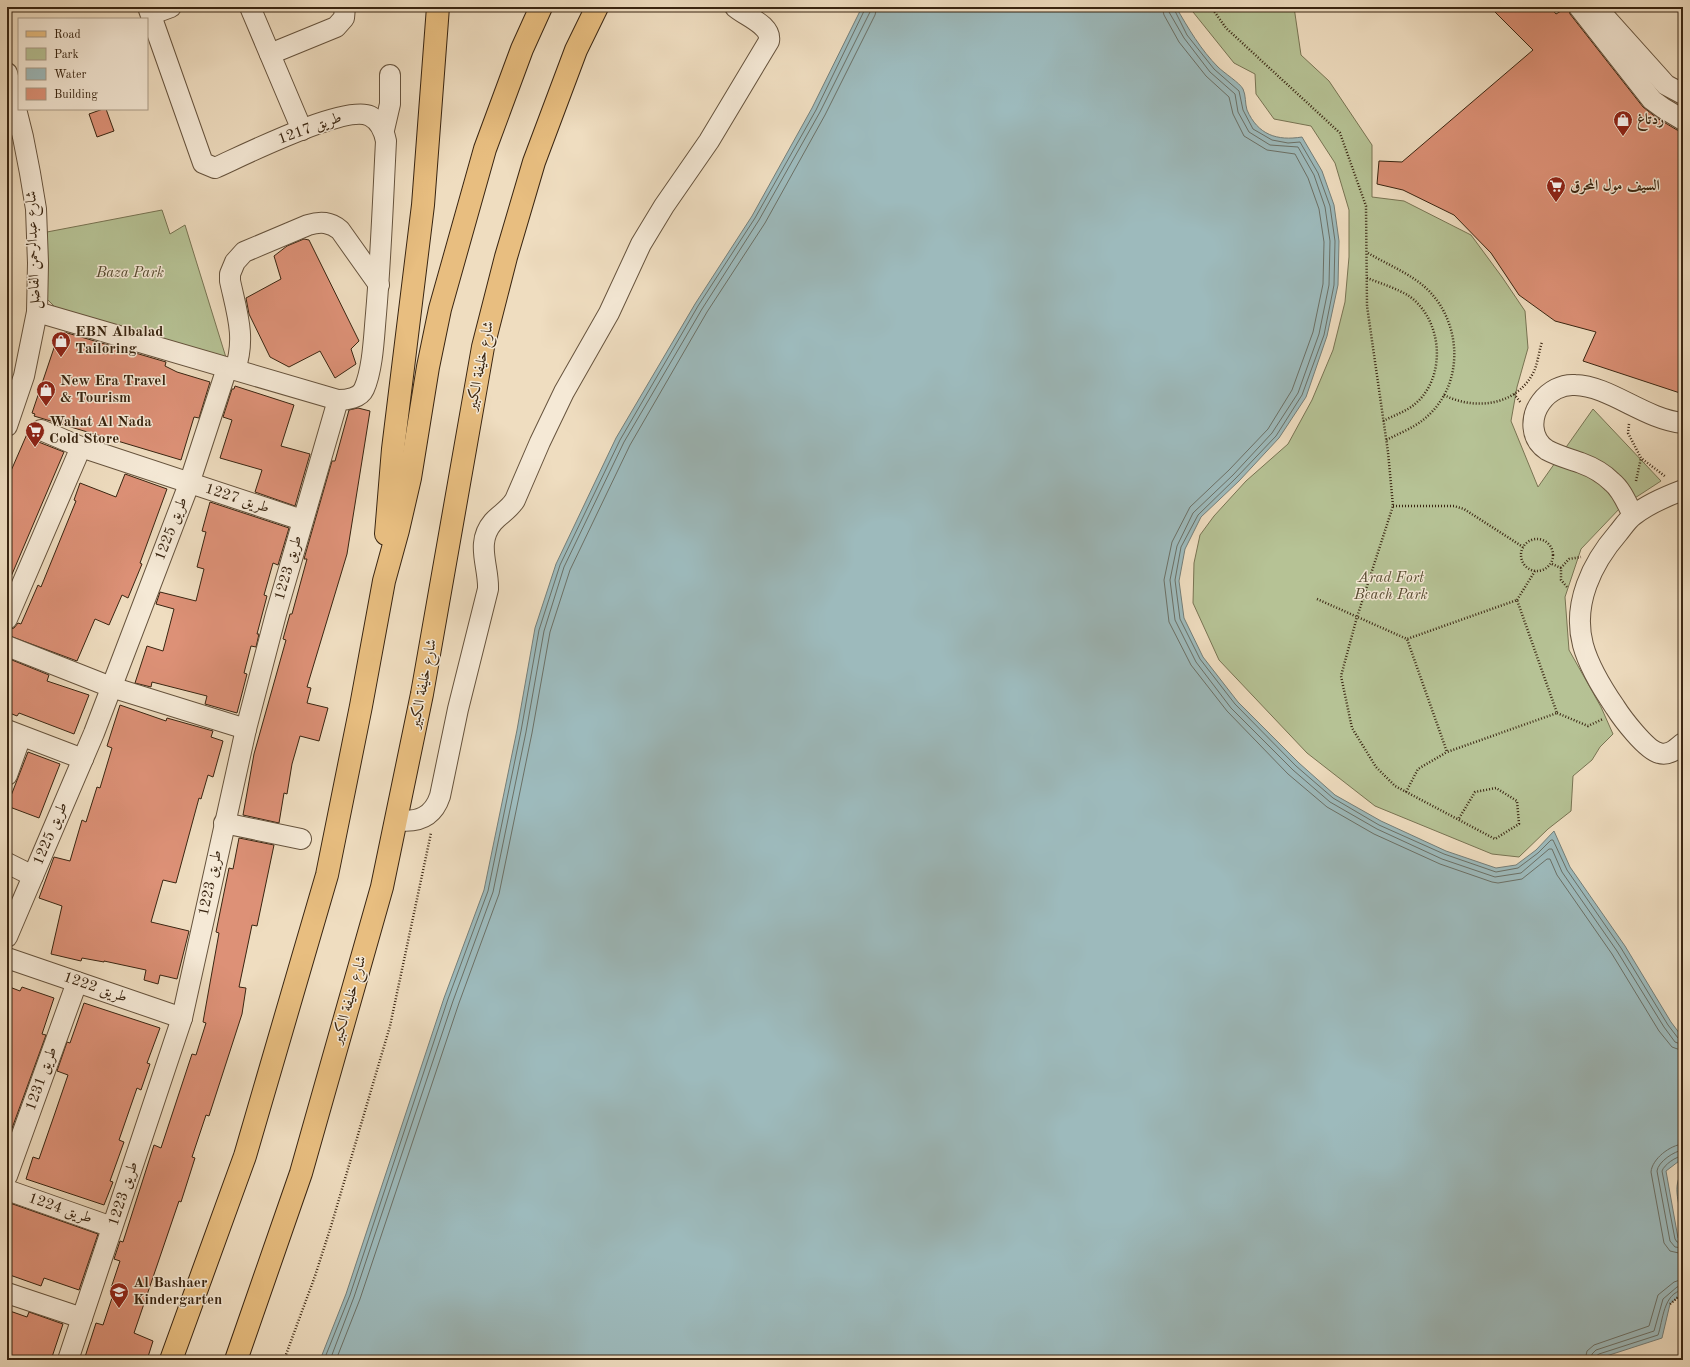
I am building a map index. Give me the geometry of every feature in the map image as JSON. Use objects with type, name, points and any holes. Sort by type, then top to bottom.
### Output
[{"type":"main road","points":[[384,582],[393,449],[423,205],[438,7]]},
{"type":"main road","points":[[172,1360],[246,1156],[327,875],[362,706],[384,582],[410,478],[428,367],[440,309],[455,251],[485,149],[522,49],[541,7]]},
{"type":"main road","name":"شارع خليفة الكبير","points":[[236,1360],[301,1173],[382,887],[424,687],[483,347],[506,258],[534,162],[576,50],[597,7]]},
{"type":"street","name":"طريق 1217","points":[[171,7],[150,11],[203,163],[214,168],[302,130],[349,115],[363,114],[371,116],[384,130]]},
{"type":"street","points":[[250,7],[302,130]]},
{"type":"street","points":[[270,54],[336,27],[344,18],[345,7]]},
{"type":"street","points":[[396,820],[414,821],[431,812],[437,806],[458,709],[488,590],[488,572],[483,555],[484,538],[492,523],[511,507],[515,500],[564,392],[609,313],[641,244],[664,206],[709,141],[768,44],[769,35],[767,29],[735,7]]},
{"type":"street","points":[[1579,7],[1652,100],[1683,120]]},
{"type":"street","points":[[1596,7],[1666,85],[1683,94]]},
{"type":"street","name":"شارع عبدالرحمن الفاضل","points":[[7,73],[23,137],[36,209],[38,263],[37,312],[24,376],[7,426]]},
{"type":"street","points":[[37,312],[338,400],[344,400],[357,396],[364,390],[370,366],[379,285],[386,141],[384,130],[390,104],[390,75]]},
{"type":"street","name":"طريق 1225","points":[[7,937],[83,759],[189,484],[231,369],[240,352],[241,333],[230,281],[230,274],[235,262],[244,252],[316,222],[325,222],[340,230],[379,285]]},
{"type":"street","points":[[1633,515],[1613,482],[1582,463],[1546,449],[1534,430],[1533,420],[1536,410],[1542,400],[1553,391],[1563,386],[1575,385],[1599,390],[1655,416],[1683,423]]},
{"type":"street","name":"طريق 1223","points":[[68,1360],[182,1018],[246,729],[302,520],[338,400]]},
{"type":"street","name":"طريق 1227","points":[[41,430],[81,447],[189,484],[302,520]]},
{"type":"street","points":[[7,618],[81,447]]},
{"type":"street","points":[[1683,490],[1656,502],[1633,515],[1606,546],[1597,561],[1586,587],[1581,610],[1583,645],[1603,689],[1618,713],[1652,750],[1658,753],[1670,752],[1683,744]]},
{"type":"street","points":[[7,646],[111,687],[246,729]]},
{"type":"street","points":[[7,775],[14,733],[83,759]]},
{"type":"street","points":[[224,823],[302,839]]},
{"type":"street","points":[[7,863],[33,876]]},
{"type":"street","name":"طريق 1222","points":[[7,958],[182,1018]]},
{"type":"street","name":"طريق 1231","points":[[7,1176],[77,982]]},
{"type":"street","name":"طريق 1224","points":[[7,1190],[112,1227]]},
{"type":"street","points":[[7,1293],[82,1318]]},
{"type":"path","points":[[1212,7],[1226,28],[1340,133],[1366,206],[1367,306],[1386,440],[1393,506],[1357,617],[1341,676],[1352,728],[1376,767],[1395,786],[1458,820],[1494,839],[1519,824],[1517,801],[1496,788],[1475,792],[1458,820]]},
{"type":"path","points":[[1367,253],[1429,291],[1443,309],[1452,330],[1455,352],[1452,374],[1444,395],[1435,408],[1423,420],[1386,440]]},
{"type":"path","points":[[1367,278],[1409,296],[1424,311],[1434,329],[1438,349],[1436,369],[1428,388],[1415,404],[1383,421]]},
{"type":"path","points":[[1444,395],[1460,402],[1478,405],[1501,400],[1514,394],[1529,379],[1535,369],[1542,342]]},
{"type":"path","points":[[1628,433],[1641,458],[1666,478]]},
{"type":"path","points":[[1635,486],[1641,458]]},
{"type":"path","points":[[1393,506],[1454,506],[1464,509],[1523,547]]},
{"type":"path","points":[[1533,539],[1546,541],[1551,545],[1554,551],[1552,564],[1542,571],[1529,569],[1521,559],[1523,547],[1533,539]]},
{"type":"path","points":[[1552,564],[1561,568]]},
{"type":"path","points":[[1317,598],[1407,639],[1517,600],[1535,571]]},
{"type":"path","points":[[1517,600],[1558,713]]},
{"type":"path","points":[[1407,639],[1447,752]]},
{"type":"path","points":[[1406,792],[1418,770],[1447,752],[1558,713],[1588,726],[1618,713]]},
{"type":"path","points":[[284,1360],[330,1231],[390,1026],[408,948],[437,806]]},
{"type":"path","points":[[1670,1304],[1683,1293]]},
{"type":"green space","name":"Arad Fort Beach Park","points":[[1189,7],[1294,7],[1301,55],[1329,81],[1372,145],[1372,197],[1404,201],[1471,235],[1502,277],[1525,311],[1528,348],[1517,387],[1511,421],[1538,487],[1593,409],[1661,481],[1621,507],[1581,549],[1565,597],[1569,650],[1601,707],[1613,734],[1600,747],[1592,760],[1573,776],[1571,811],[1548,829],[1519,857],[1492,854],[1375,806],[1307,753],[1219,660],[1193,603],[1194,563],[1200,535],[1214,516],[1246,481],[1288,444],[1312,400],[1333,350],[1345,302],[1349,257],[1349,210],[1335,163],[1311,126],[1274,119],[1256,94],[1255,74],[1234,63]]},
{"type":"green space","name":"Baza Park","points":[[162,210],[170,234],[185,225],[228,364],[55,307],[47,299],[45,289],[47,232]]},
{"type":"water","points":[[862,7],[1176,7],[1200,46],[1218,67],[1243,89],[1247,110],[1251,119],[1263,131],[1277,137],[1302,137],[1322,171],[1334,205],[1339,241],[1338,285],[1327,336],[1306,397],[1279,438],[1239,481],[1201,517],[1185,549],[1179,581],[1184,618],[1203,657],[1238,702],[1299,763],[1335,795],[1381,821],[1446,851],[1496,868],[1516,865],[1536,850],[1554,831],[1570,867],[1625,946],[1671,1022],[1683,1038],[1683,1158],[1666,1171],[1678,1238],[1683,1240],[1683,1293],[1670,1304],[1662,1338],[1594,1360],[320,1360],[346,1294],[444,998],[484,890],[517,730],[535,628],[556,564],[616,438],[695,304],[752,216],[812,108]]},
{"type":"water","points":[[1683,1172],[1683,1223],[1677,1196],[1677,1189],[1679,1177]]},
{"type":"building","name":"السيف مول المحرق","points":[[1490,7],[1550,7],[1556,14],[1568,7],[1570,14],[1643,107],[1657,118],[1677,130],[1683,131],[1683,394],[1583,361],[1596,332],[1555,321],[1519,295],[1491,253],[1454,215],[1403,190],[1377,184],[1379,161],[1402,162],[1533,50]]},
{"type":"building","points":[[100,110],[106,110],[114,131],[97,137],[89,114]]},
{"type":"building","points":[[304,239],[309,240],[359,341],[351,349],[356,364],[335,378],[320,351],[289,367],[270,357],[249,314],[246,298],[281,279],[274,256],[287,246]]},
{"type":"building","points":[[64,332],[166,362],[165,366],[177,372],[210,382],[199,418],[194,417],[181,460],[34,416],[35,414],[32,413],[58,336],[62,338]]},
{"type":"building","points":[[235,386],[294,405],[281,446],[310,454],[295,506],[255,492],[262,470],[220,458],[232,420],[223,417],[232,389],[234,389]]},
{"type":"building","points":[[358,408],[370,411],[347,554],[307,687],[311,688],[307,703],[328,708],[319,741],[300,736],[292,764],[287,794],[284,793],[279,823],[243,815],[254,754],[286,640],[283,639],[290,614],[292,614],[307,559],[304,559],[332,461],[335,461],[349,410]]},
{"type":"building","points":[[27,434],[36,441],[64,452],[7,586],[7,480]]},
{"type":"building","points":[[125,474],[167,489],[140,563],[142,564],[128,598],[122,595],[109,625],[95,619],[77,661],[7,635],[7,630],[14,628],[18,623],[21,624],[38,585],[41,587],[76,501],[74,500],[80,483],[116,497]]},
{"type":"building","points":[[210,502],[289,528],[278,565],[273,563],[264,595],[267,596],[257,634],[259,634],[256,647],[251,646],[244,673],[247,674],[237,713],[205,704],[207,696],[152,682],[151,687],[135,683],[147,646],[163,651],[174,609],[156,604],[160,592],[196,601],[204,569],[197,567],[206,532],[202,531]]},
{"type":"building","points":[[7,658],[49,675],[47,681],[89,695],[74,734],[19,713],[17,716],[7,712]]},
{"type":"building","points":[[120,705],[166,721],[167,718],[213,731],[211,737],[223,741],[213,777],[208,775],[201,799],[199,798],[176,883],[163,880],[151,922],[189,931],[177,979],[160,975],[158,984],[144,980],[146,970],[104,961],[82,958],[81,961],[51,954],[62,906],[39,898],[54,857],[70,861],[82,820],[86,822],[97,787],[100,788],[112,748],[107,746]]},
{"type":"building","points":[[28,752],[60,764],[39,818],[7,806]]},
{"type":"building","points":[[239,838],[274,845],[257,926],[252,925],[239,987],[246,988],[242,1014],[209,1116],[206,1115],[192,1157],[195,1158],[181,1202],[179,1201],[134,1333],[153,1341],[147,1360],[141,1360],[128,1356],[126,1360],[84,1360],[96,1323],[103,1325],[114,1292],[110,1291],[120,1261],[114,1259],[120,1241],[123,1242],[154,1145],[161,1148],[192,1054],[196,1055],[206,1023],[203,1022],[219,933],[216,932],[229,868],[233,869]]},
{"type":"building","points":[[7,986],[20,991],[22,987],[54,998],[42,1034],[46,1035],[7,1142]]},
{"type":"building","points":[[84,1003],[160,1028],[147,1063],[150,1064],[141,1090],[137,1088],[119,1140],[124,1142],[110,1181],[113,1182],[104,1205],[26,1179],[33,1157],[39,1159],[68,1075],[57,1071],[67,1042],[70,1043]]},
{"type":"building","points":[[7,1202],[98,1234],[79,1290],[44,1278],[41,1286],[7,1274]]},
{"type":"building","points":[[7,1310],[27,1317],[29,1312],[63,1324],[51,1360],[7,1360]]},
{"type":"place","name":"ردتاغ","points":[[1623,137]]},
{"type":"place","name":"السيف مول المحرق","points":[[1556,203]]},
{"type":"place","name":"EBN Albalad Tailoring","points":[[61,358]]},
{"type":"place","name":"New Era Travel & Tourism","points":[[46,407]]},
{"type":"place","name":"Wahat Al Nada Cold Store","points":[[35,448]]},
{"type":"place","name":"Al Bashaer Kindergarten","points":[[119,1309]]}]
